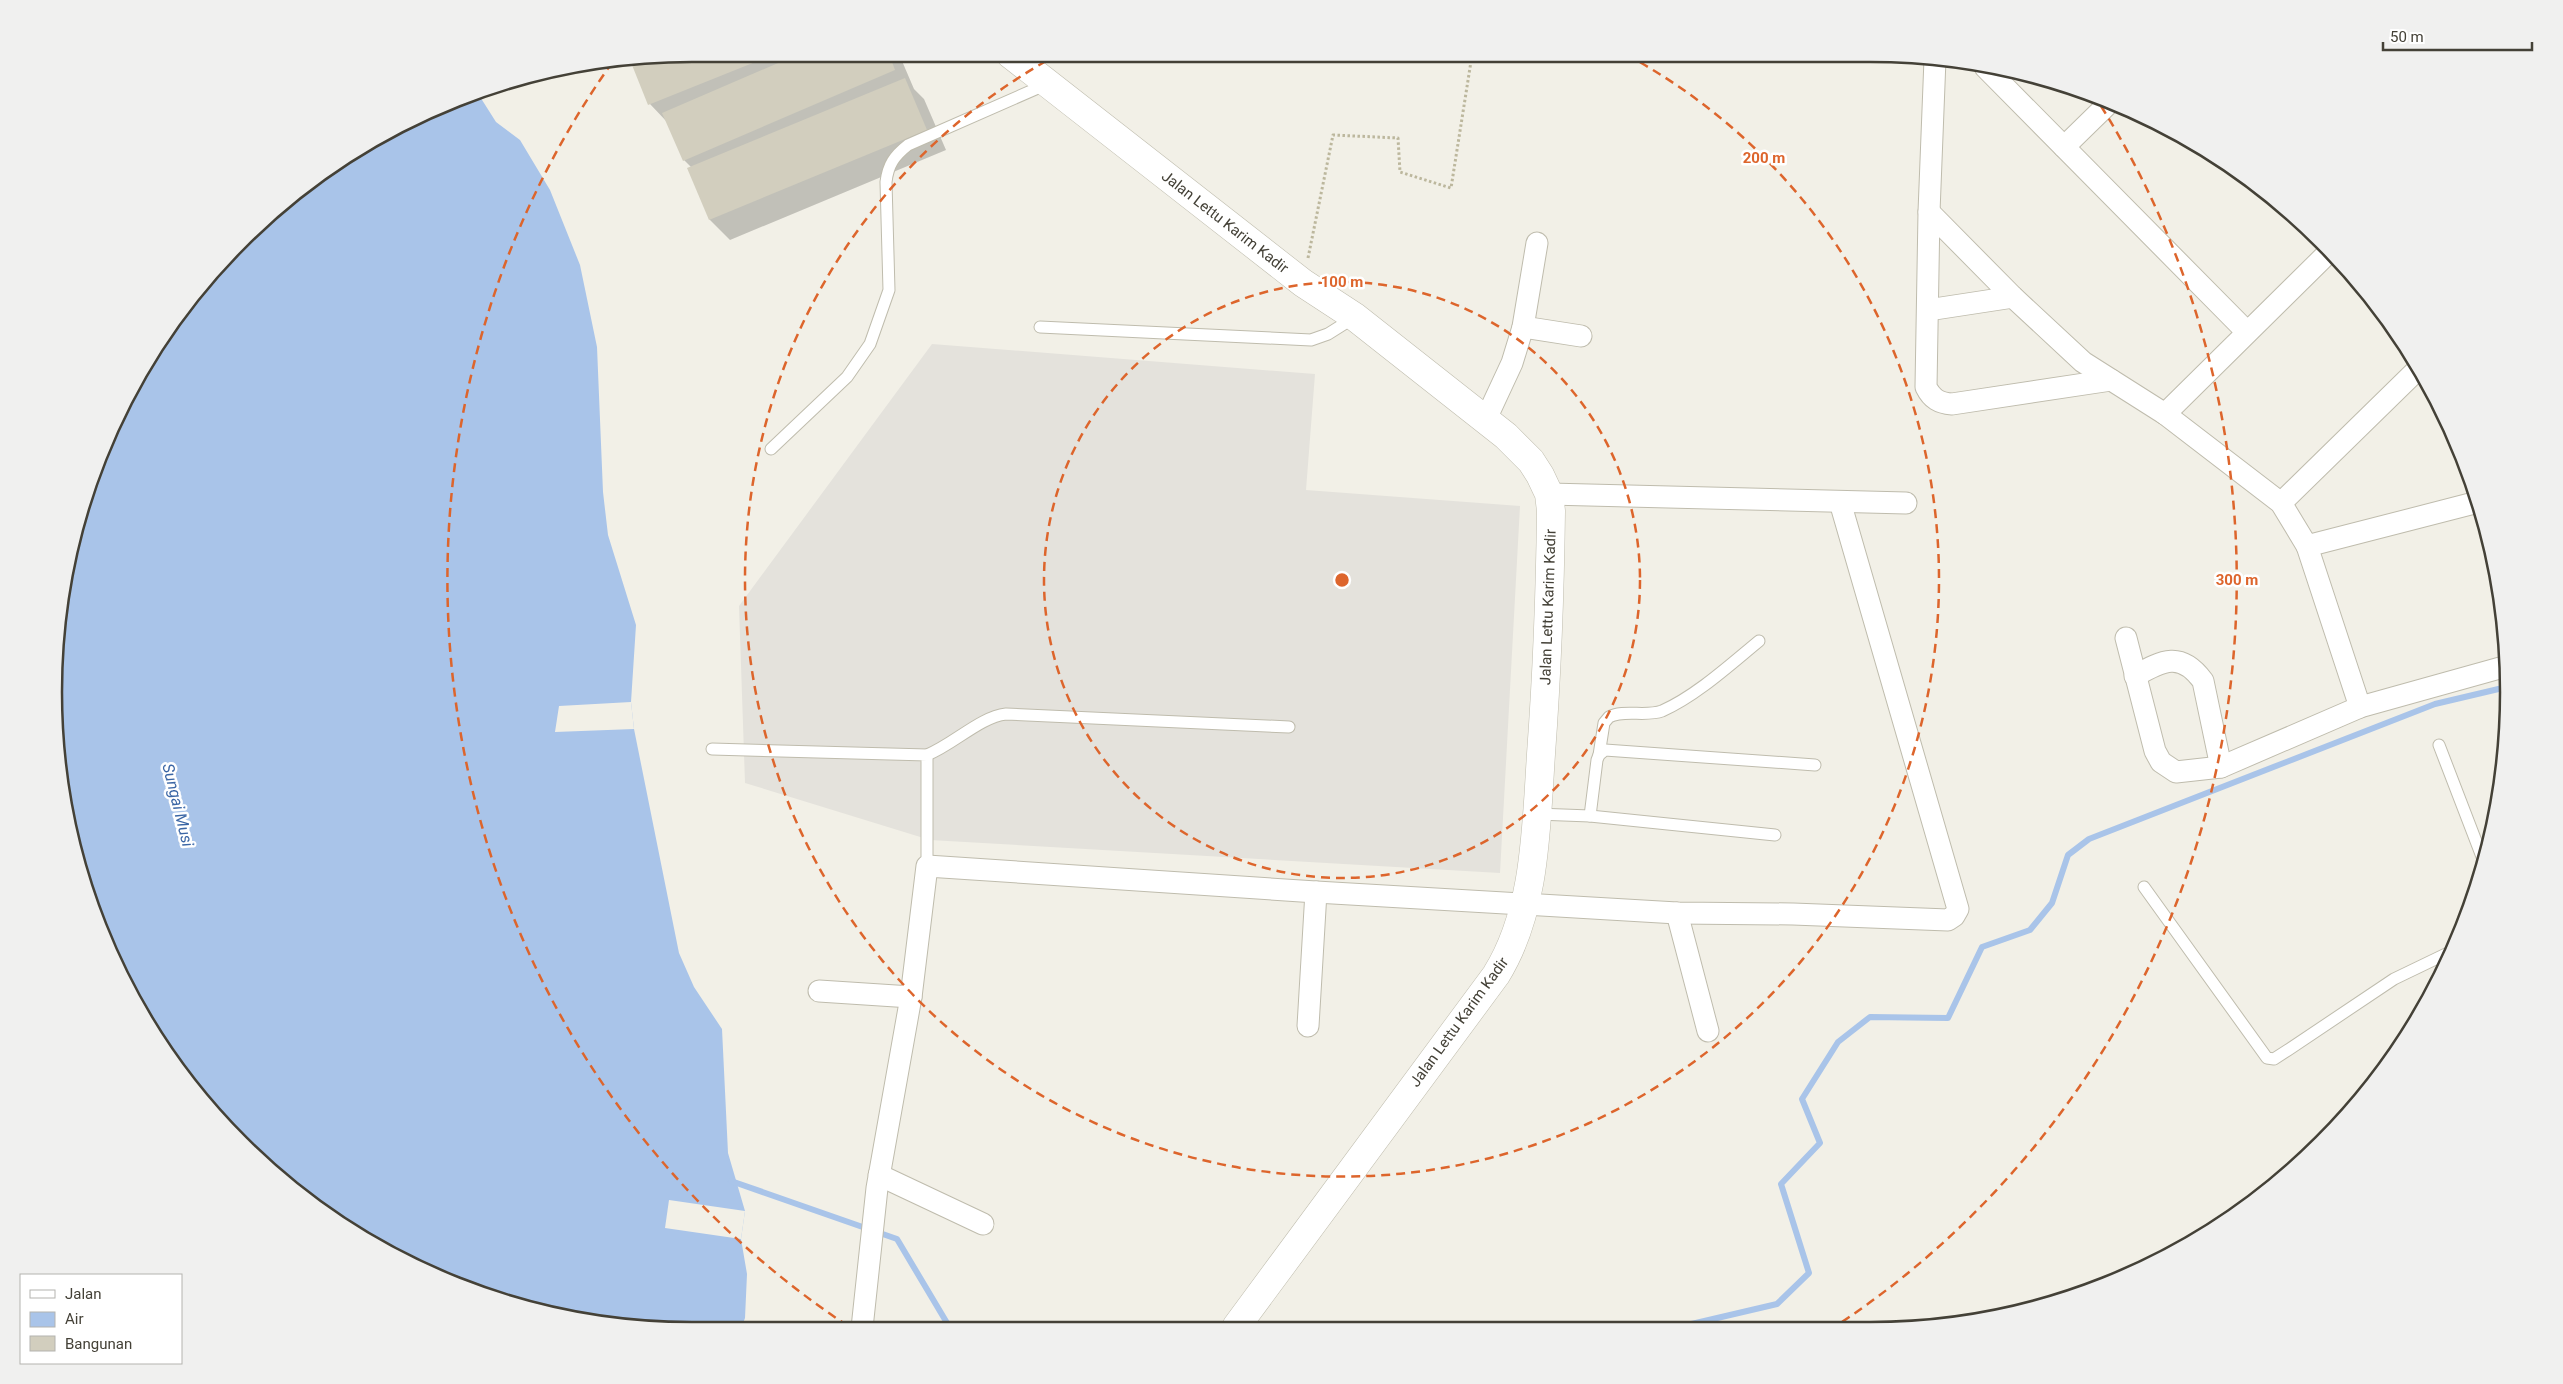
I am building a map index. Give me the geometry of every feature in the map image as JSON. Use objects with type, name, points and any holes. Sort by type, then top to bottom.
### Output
[{"type":"street","name":"Jalan Lettu Karim Kadir","points":[[1020,62],[1303,283],[1355,317],[1506,436],[1531,461],[1549,494],[1551,511],[1550,632],[1537,814],[1526,904],[1508,955],[1496,975],[1240,1322]]},
{"type":"street","points":[[1935,66],[1929,212],[1926,386],[1935,400],[1944,403],[2111,380]]},
{"type":"street","points":[[1993,75],[2247,332]]},
{"type":"street","points":[[2064,147],[2105,107]]},
{"type":"street","points":[[1929,212],[2013,297],[2083,362],[2165,414],[2281,503],[2307,546],[2360,707]]},
{"type":"street","points":[[1485,421],[1512,363],[1524,327],[1537,243]]},
{"type":"street","points":[[2165,414],[2325,256]]},
{"type":"street","points":[[1928,310],[2013,297]]},
{"type":"street","points":[[1524,327],[1581,336]]},
{"type":"street","points":[[2281,503],[2414,373]]},
{"type":"street","points":[[1549,494],[1906,503]]},
{"type":"street","points":[[863,1322],[879,1175],[911,997],[927,866],[1316,892],[1677,913],[1793,914],[1948,920],[1954,916],[1958,909],[1840,502]]},
{"type":"street","points":[[2307,546],[2471,504]]},
{"type":"street","points":[[2126,638],[2155,751],[2161,762],[2176,772],[2221,767],[2360,707],[2499,668]]},
{"type":"street","points":[[2135,676],[2162,663],[2177,661],[2187,663],[2196,671],[2203,681],[2221,767]]},
{"type":"street","points":[[1308,1026],[1316,892]]},
{"type":"street","points":[[1677,913],[1708,1031]]},
{"type":"street","points":[[819,991],[911,997]]},
{"type":"street","points":[[879,1175],[983,1224]]},
{"type":"lane","points":[[771,449],[847,377],[870,344],[889,290],[886,182],[887,173],[893,158],[908,145],[1048,83]]},
{"type":"lane","points":[[1040,327],[1311,340],[1328,334],[1355,317]]},
{"type":"lane","points":[[1590,816],[1604,723],[1609,717],[1651,714],[1662,710],[1716,676],[1759,641]]},
{"type":"lane","points":[[712,749],[928,755],[946,747],[991,716],[1006,714],[1289,727]]},
{"type":"lane","points":[[2439,745],[2480,851]]},
{"type":"lane","points":[[1599,755],[1608,750],[1815,765]]},
{"type":"lane","points":[[927,866],[928,755]]},
{"type":"lane","points":[[1537,814],[1590,816],[1775,835]]},
{"type":"lane","points":[[2144,887],[2267,1058],[2274,1059],[2394,979],[2443,956]]},
{"type":"path","points":[[1303,283],[1333,135],[1398,138],[1400,172],[1451,188],[1471,62]]},
{"type":"shaded area","points":[[932,344],[1315,374],[1306,490],[1520,506],[1500,873],[930,840],[745,783],[739,606]]},
{"type":"water","name":"Sungai Musi","points":[[481,99],[496,122],[520,140],[550,190],[580,265],[597,347],[603,492],[608,535],[636,625],[631,702],[634,729],[679,953],[694,987],[722,1029],[728,1153],[745,1211],[741,1239],[747,1274],[744,1322],[651,1320],[610,1316],[529,1300],[451,1274],[414,1257],[342,1215],[309,1191],[247,1137],[219,1107],[169,1042],[147,1007],[110,933],[84,855],[75,815],[68,774],[62,692],[68,610],[84,529],[96,490],[110,451],[147,377],[169,342],[219,277],[277,219],[342,169],[377,147],[451,110]]},
{"type":"pier","points":[[631,702],[634,729],[555,732],[559,706]]},
{"type":"pier","points":[[669,1200],[745,1211],[741,1239],[665,1228]]},
{"type":"building","points":[[692,62],[755,62],[648,105],[632,66]]},
{"type":"building","points":[[780,62],[892,62],[895,70],[683,161],[662,113]]},
{"type":"building","points":[[905,78],[927,130],[709,220],[687,168]]},
{"type":"waterway","points":[[1700,1322],[1777,1304],[1809,1273],[1781,1184],[1820,1143],[1802,1099],[1838,1042],[1870,1017],[1948,1018],[1982,947],[2030,930],[2052,903],[2068,855],[2089,839],[2435,704],[2500,689]]},
{"type":"waterway","points":[[731,1181],[897,1239],[946,1322]]}]
